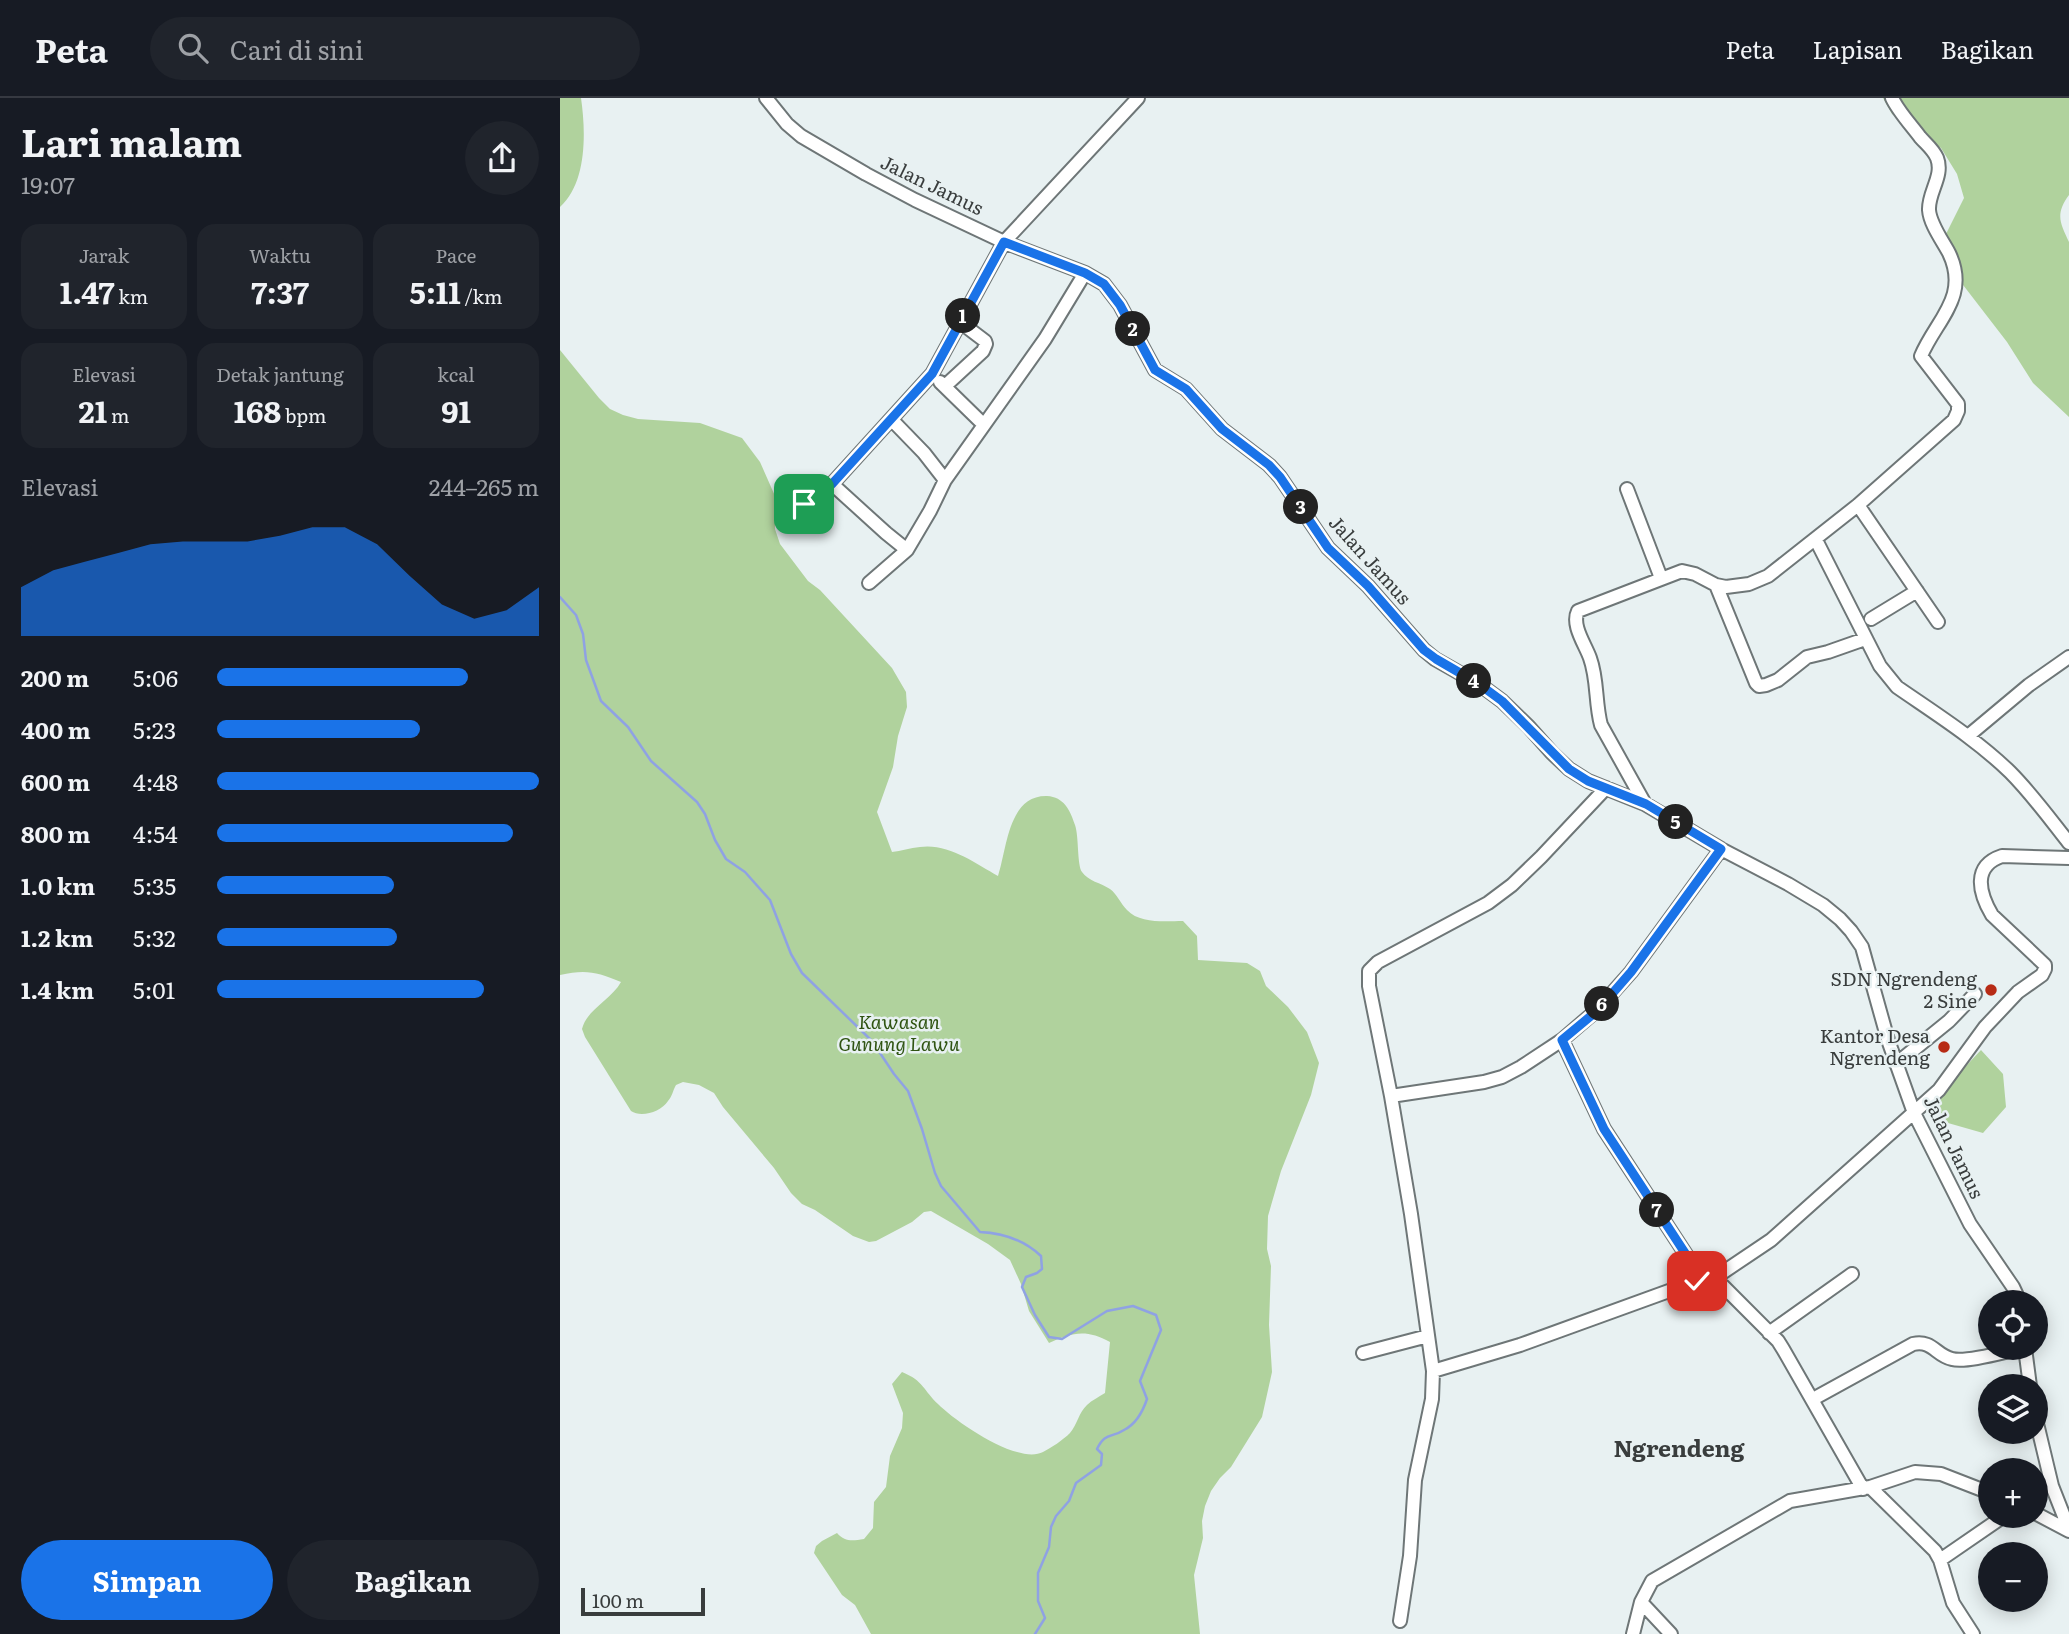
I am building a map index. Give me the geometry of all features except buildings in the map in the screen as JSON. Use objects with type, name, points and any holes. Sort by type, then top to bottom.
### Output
[{"type":"street","name":"Jalan Jamus","points":[[766,98],[787,124],[801,136],[915,200],[1004,242],[1098,279],[1111,290],[1155,370],[1186,389],[1222,429],[1269,465],[1328,548],[1368,586],[1424,650],[1502,701],[1569,769],[1588,781],[1646,804],[1823,905],[1851,930],[1868,962],[1896,1064],[1914,1113],[1969,1224],[2014,1290]]},
{"type":"street","points":[[804,504],[832,484],[932,374],[1004,242],[1138,98]]},
{"type":"street","points":[[1646,804],[1601,725],[1593,667],[1576,623],[1576,614],[1581,608],[1682,571],[1688,571],[1716,584],[1733,586],[1761,580],[1858,505],[1954,420],[1959,407],[1921,356],[1945,316],[1956,284],[1951,257],[1929,212],[1939,165],[1933,150],[1892,98]]},
{"type":"street","points":[[869,583],[907,550],[945,480],[1045,338],[1085,273]]},
{"type":"street","points":[[945,386],[983,351],[986,344],[960,322]]},
{"type":"street","points":[[932,374],[983,424]]},
{"type":"street","points":[[891,419],[924,453],[945,480]]},
{"type":"street","points":[[832,484],[907,550]]},
{"type":"street","points":[[1627,489],[1661,578]]},
{"type":"street","points":[[1858,505],[1938,622]]},
{"type":"street","points":[[1816,540],[1880,666],[1898,687],[1968,736],[2021,783],[2069,843]]},
{"type":"street","points":[[1716,584],[1756,682],[1761,686],[1778,680],[1807,657],[1865,639]]},
{"type":"street","points":[[1871,619],[1917,591]]},
{"type":"street","points":[[1968,736],[2029,685],[2069,657]]},
{"type":"street","points":[[1399,1621],[1410,1556],[1415,1480],[1432,1399],[1433,1371],[1411,1214],[1368,977],[1373,966],[1488,903],[1512,885],[1606,788]]},
{"type":"street","points":[[1391,1096],[1502,1077],[1562,1040],[1598,1010],[1631,972],[1721,849]]},
{"type":"street","points":[[1433,1371],[1520,1345],[1707,1279],[1771,1240],[1940,1090],[1998,1011],[2042,975],[2045,965],[1992,915],[1986,906],[1981,892],[1981,880],[1987,864],[2002,856],[2069,858]]},
{"type":"street","points":[[1896,1064],[1949,1021],[1975,994]]},
{"type":"street","points":[[1562,1040],[1604,1129],[1707,1279],[1723,1286],[1783,1349],[1867,1488],[1935,1551],[1953,1603],[1973,1634]]},
{"type":"street","points":[[1769,1333],[1852,1274]]},
{"type":"street","points":[[1363,1353],[1428,1336]]},
{"type":"street","points":[[1813,1399],[1913,1344],[1922,1342],[1952,1359],[1978,1357]]},
{"type":"street","points":[[2042,1444],[2052,1486],[2069,1530]]},
{"type":"street","points":[[1633,1634],[1641,1602],[1648,1587],[1658,1577],[1784,1503],[1867,1488],[1915,1472],[1941,1474],[1978,1488]]},
{"type":"street","points":[[2048,1520],[2069,1530]]},
{"type":"street","points":[[1940,1560],[1987,1528]]},
{"type":"street","points":[[1641,1602],[1671,1634]]},
{"type":"green space","points":[[560,98],[581,98],[584,141],[575,185],[560,207]]},
{"type":"green space","points":[[1883,98],[2069,98],[2069,195],[2060,218],[2069,242],[2069,417],[2033,383],[2007,342],[1960,281],[1938,244],[1964,198],[1957,174],[1941,148],[1892,114]]},
{"type":"green space","name":"Kawasan Gunung Lawu","points":[[560,350],[610,409],[638,419],[700,423],[742,438],[760,462],[775,496],[775,529],[780,544],[808,581],[820,590],[892,668],[906,692],[907,707],[898,736],[893,767],[877,812],[892,852],[920,847],[941,848],[961,855],[998,876],[1011,826],[1024,804],[1034,798],[1047,796],[1058,799],[1068,809],[1075,825],[1079,863],[1085,875],[1110,889],[1127,910],[1139,918],[1183,921],[1197,936],[1198,960],[1247,963],[1260,971],[1266,986],[1288,1007],[1307,1032],[1319,1063],[1311,1095],[1281,1171],[1268,1216],[1272,1372],[1262,1417],[1231,1467],[1211,1491],[1205,1506],[1203,1538],[1194,1575],[1200,1634],[871,1634],[855,1605],[842,1595],[814,1553],[816,1546],[837,1533],[846,1539],[860,1540],[873,1528],[874,1502],[886,1487],[890,1456],[902,1428],[903,1413],[892,1384],[902,1372],[919,1382],[938,1404],[973,1431],[1019,1453],[1032,1454],[1043,1452],[1067,1436],[1084,1408],[1105,1393],[1110,1342],[1094,1335],[1080,1334],[1065,1336],[1049,1343],[1029,1311],[1010,1260],[931,1211],[924,1212],[912,1222],[876,1241],[869,1242],[853,1236],[802,1204],[714,1093],[699,1085],[683,1082],[676,1085],[665,1105],[656,1111],[640,1114],[631,1111],[585,1037],[582,1029],[585,1022],[621,982],[591,972],[560,975]]},
{"type":"green space","points":[[1981,1050],[2003,1074],[2006,1107],[1983,1133],[1948,1123],[1933,1101]]},
{"type":"waterway","points":[[560,597],[576,615],[583,634],[586,660],[601,701],[628,727],[651,761],[697,802],[726,859],[745,872],[770,900],[791,954],[802,973],[872,1041],[908,1091],[941,1186],[980,1232],[1013,1238],[1041,1256],[1042,1269],[1026,1277],[1022,1287],[1049,1337],[1062,1339],[1107,1311],[1133,1306],[1156,1315],[1161,1330],[1140,1381],[1147,1399],[1139,1417],[1100,1444],[1097,1449],[1102,1454],[1101,1465],[1076,1483],[1069,1501],[1056,1516],[1051,1527],[1049,1547],[1038,1573],[1038,1601],[1045,1618],[1035,1634]]},
{"type":"place","name":"SDN Ngrendeng 2 Sine","points":[[1991,990]]},
{"type":"place","name":"Kantor Desa Ngrendeng","points":[[1944,1047]]},
{"type":"district","name":"Ngrendeng","points":[[1679,1449]]},
{"type":"route","points":[[804,504],[832,484],[932,374],[1004,242],[1085,273],[1111,290],[1155,370],[1186,389],[1222,429],[1269,465],[1328,548],[1368,586],[1424,650],[1502,701],[1569,769],[1588,781],[1646,804],[1721,849],[1631,972],[1598,1010],[1562,1040],[1604,1129],[1702,1279],[1697,1281]]}]
